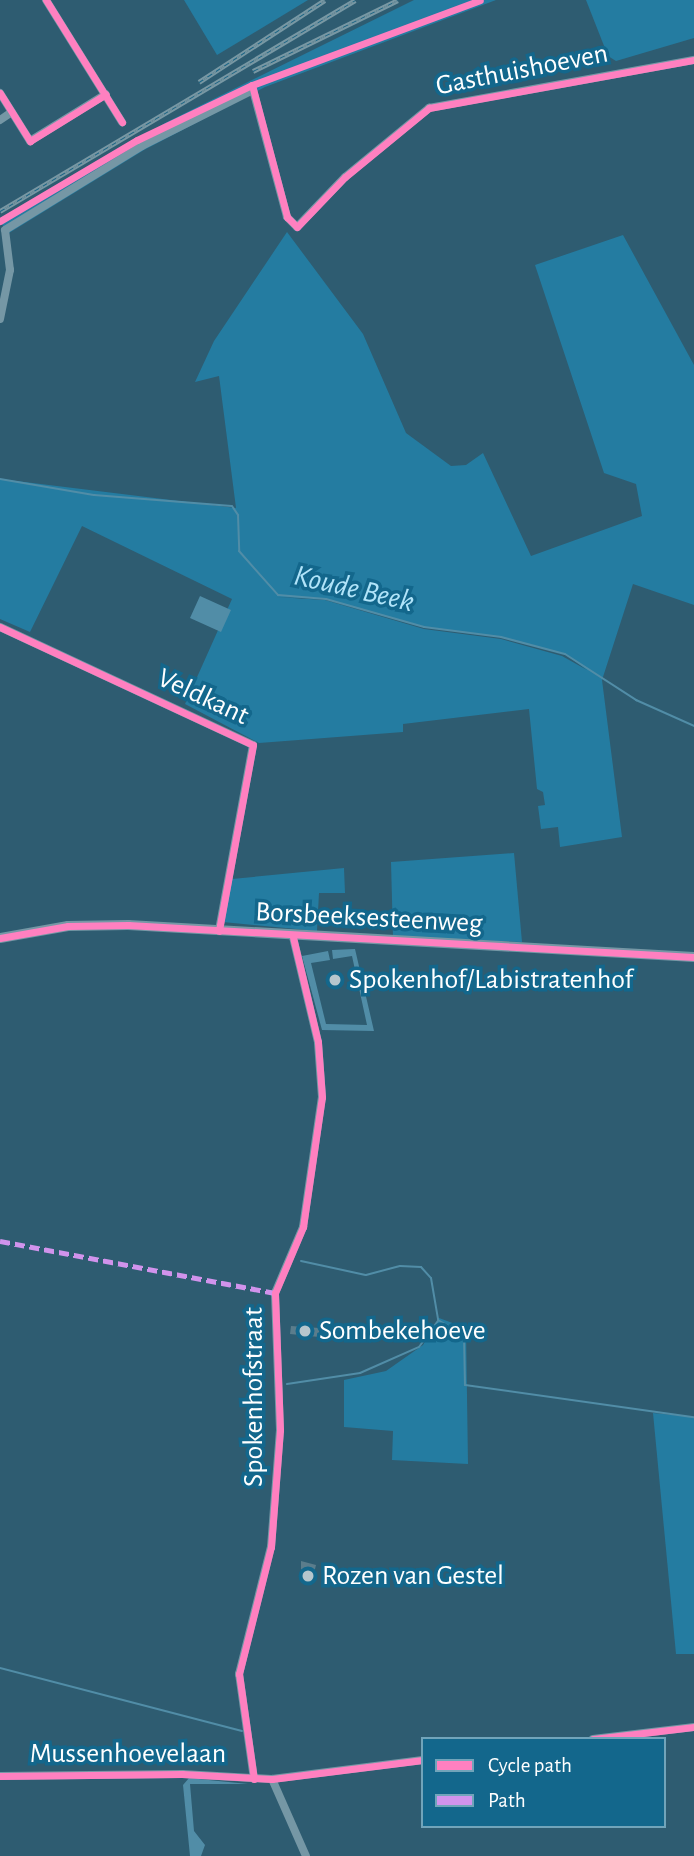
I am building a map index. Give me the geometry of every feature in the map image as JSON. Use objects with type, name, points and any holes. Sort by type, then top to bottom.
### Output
[{"type":"street","points":[[46,0],[122,121]]},
{"type":"street","name":"Gasthuishoeven","points":[[0,319],[10,270],[5,230],[142,146],[253,90],[287,218],[297,227],[345,177],[429,108],[694,60]]},
{"type":"street","points":[[0,93],[30,141],[106,94]]},
{"type":"street","points":[[0,120],[14,115]]},
{"type":"street","name":"Veldkant","points":[[0,626],[253,745],[219,931]]},
{"type":"street","name":"Borsbeeksesteenweg","points":[[0,938],[101,924],[293,937],[694,957]]},
{"type":"street","name":"Spokenhofstraat","points":[[254,1779],[239,1674],[271,1547],[280,1430],[275,1293],[303,1227],[322,1097],[318,1042],[293,937]]},
{"type":"street","points":[[610,1737],[694,1727]]},
{"type":"street","name":"Mussenhoevelaan","points":[[0,1776],[182,1773],[272,1779],[421,1760]]},
{"type":"street","points":[[272,1779],[306,1856]]},
{"type":"shaded area","points":[[184,0],[308,0],[217,55]]},
{"type":"shaded area","points":[[414,0],[496,0],[265,87],[144,150],[9,233],[0,222],[165,123]]},
{"type":"shaded area","points":[[586,0],[694,0],[694,38],[616,61],[608,56]]},
{"type":"shaded area","points":[[287,232],[363,334],[406,433],[451,466],[466,465],[483,453],[531,556],[642,516],[636,484],[604,473],[535,265],[623,235],[694,365],[694,605],[633,584],[602,680],[622,837],[560,847],[558,827],[541,829],[538,806],[545,805],[543,792],[537,789],[529,709],[403,724],[403,732],[259,743],[185,704],[232,599],[82,526],[30,632],[0,619],[0,479],[236,508],[219,376],[195,382],[214,341]],"holes":[[[276,597],[326,599],[424,627],[501,637],[565,654],[587,670],[562,656],[501,639],[424,629],[325,600]]]},
{"type":"shaded area","points":[[200,596],[231,610],[221,632],[190,618]]},
{"type":"shaded area","points":[[514,853],[522,942],[393,937],[391,862]]},
{"type":"shaded area","points":[[344,868],[345,893],[319,893],[317,931],[223,922],[232,879]]},
{"type":"shaded area","points":[[355,949],[374,1031],[322,1030],[302,956],[328,951],[330,960],[311,963],[326,1024],[367,1025],[352,956],[333,959],[332,950]]},
{"type":"shaded area","points":[[439,1318],[466,1328],[468,1464],[392,1460],[393,1431],[344,1427],[344,1380],[386,1371],[423,1345]]},
{"type":"shaded area","points":[[653,1413],[694,1417],[694,1654],[676,1654]]},
{"type":"shaded area","points":[[189,1778],[248,1784],[190,1784],[194,1831],[205,1845],[201,1856],[190,1856],[183,1785]]},
{"type":"building","name":"Sombekehoeve","points":[[291,1326],[319,1328],[319,1337],[290,1334]]},
{"type":"building","name":"Rozen van Gestel","points":[[301,1561],[316,1565],[311,1585],[301,1582]]},
{"type":"waterway","name":"Koude Beek","points":[[0,479],[94,495],[232,506],[238,515],[239,551],[278,595],[326,599],[424,627],[501,637],[565,654],[636,700],[694,726]]},
{"type":"waterway","points":[[301,1261],[366,1275],[400,1266],[421,1267],[431,1278],[438,1319]]},
{"type":"waterway","points":[[438,1320],[464,1335],[465,1385],[694,1417]]},
{"type":"waterway","points":[[287,1384],[360,1373],[419,1347],[438,1321]]},
{"type":"waterway","points":[[0,1668],[242,1731]]},
{"type":"railway","points":[[199,82],[325,0]]},
{"type":"railway","points":[[0,211],[355,0]]},
{"type":"railway","points":[[253,71],[398,0]]},
{"type":"marked path","points":[[0,1241],[275,1293]]},
{"type":"cycle path","points":[[46,0],[122,122]]},
{"type":"cycle path","points":[[0,221],[137,140],[252,85],[480,0]]},
{"type":"cycle path","points":[[252,85],[287,217],[297,227],[345,177],[429,108],[694,60]]},
{"type":"cycle path","points":[[0,93],[30,141],[106,94]]},
{"type":"cycle path","points":[[0,627],[253,745],[219,931]]},
{"type":"cycle path","points":[[0,938],[68,926],[128,925],[694,957]]},
{"type":"cycle path","points":[[254,1779],[239,1674],[271,1547],[280,1430],[275,1293],[303,1227],[322,1097],[318,1042],[293,937]]},
{"type":"cycle path","points":[[610,1737],[694,1727]]},
{"type":"cycle path","points":[[0,1776],[182,1774],[272,1779],[421,1760]]},
{"type":"place","name":"Spokenhof/Labistratenhof","points":[[335,980]]},
{"type":"place","name":"Sombekehoeve","points":[[305,1331]]},
{"type":"place","name":"Rozen van Gestel","points":[[308,1576]]}]
